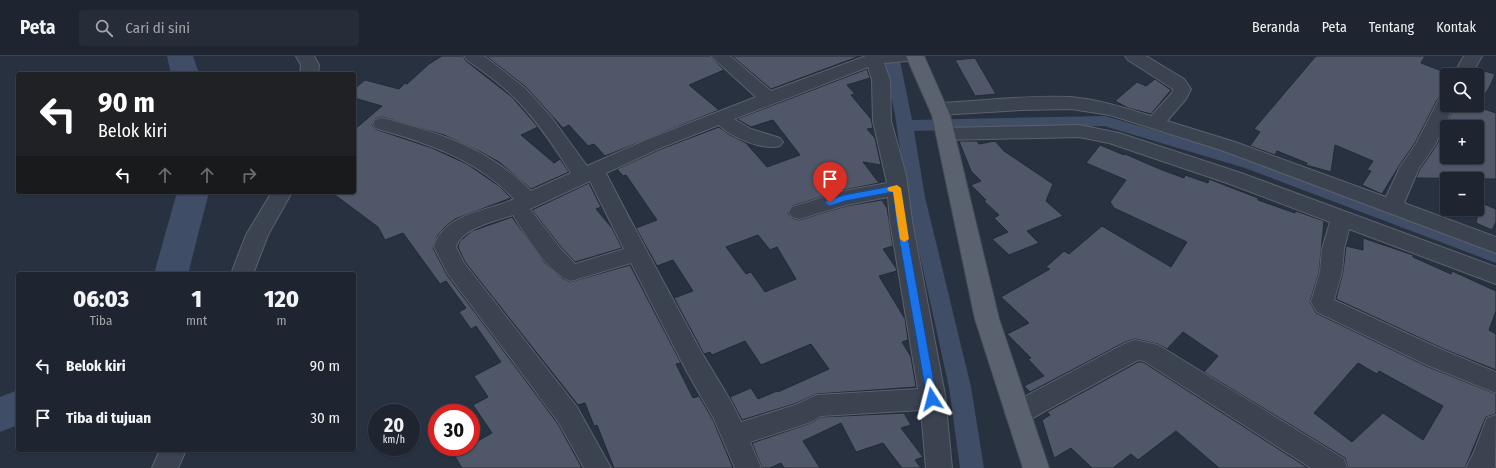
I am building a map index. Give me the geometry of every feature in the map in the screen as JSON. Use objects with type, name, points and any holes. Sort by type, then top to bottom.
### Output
[{"type":"main road","points":[[910,57],[943,122],[987,319],[1036,468]]},
{"type":"street","points":[[305,56],[310,65],[309,72]]},
{"type":"street","points":[[473,56],[520,93],[543,117],[589,174],[637,254],[696,365],[725,414],[748,468]]},
{"type":"street","points":[[720,56],[768,98]]},
{"type":"street","points":[[1134,56],[1178,83],[1182,89],[1180,95],[1154,123]]},
{"type":"street","points":[[1466,68],[1473,56]]},
{"type":"street","points":[[598,468],[568,415],[456,268],[445,247],[447,240],[453,232],[463,226],[522,204],[653,144],[828,74],[877,58],[910,57]]},
{"type":"street","points":[[877,58],[882,80],[882,121],[896,175],[901,221],[932,399],[939,468]]},
{"type":"street","points":[[943,122],[1021,104],[1071,103],[1113,110],[1228,146],[1496,245]]},
{"type":"street","points":[[1392,207],[1410,167],[1441,112]]},
{"type":"street","points":[[721,117],[732,128],[739,132],[773,142]]},
{"type":"street","points":[[943,122],[1079,131],[1112,137],[1234,178],[1496,276]]},
{"type":"street","points":[[382,124],[436,140],[463,151],[505,178],[550,252],[570,273],[610,260],[637,254]]},
{"type":"street","points":[[799,212],[844,198],[897,188]]},
{"type":"street","points":[[243,272],[257,235],[281,194]]},
{"type":"street","points":[[1342,218],[1333,249],[1331,272],[1322,302],[1325,306],[1436,358],[1496,383]]},
{"type":"street","points":[[1018,413],[1135,350],[1149,352],[1334,468]]},
{"type":"street","points":[[734,436],[802,414],[817,406],[932,399]]},
{"type":"street","points":[[1479,468],[1486,458],[1496,426]]},
{"type":"street","points":[[165,468],[171,452]]},
{"type":"building","points":[[442,56],[463,56],[466,61],[512,97],[538,127],[521,135],[554,163],[560,159],[569,172],[531,189],[499,162],[444,135],[382,117],[375,119],[372,125],[375,129],[432,148],[467,164],[499,186],[511,198],[455,219],[438,235],[433,248],[447,275],[558,424],[582,468],[462,468],[455,456],[480,456],[480,440],[492,433],[480,415],[480,404],[475,404],[488,397],[474,376],[501,362],[476,326],[471,329],[459,312],[466,308],[446,281],[440,284],[403,233],[385,240],[378,227],[334,194],[356,194],[356,128],[382,106],[356,99],[356,87],[365,80],[399,89],[405,83],[407,84],[429,64]]},
{"type":"building","points":[[486,56],[710,56],[724,70],[689,85],[719,110],[605,156],[594,144],[588,146],[569,125],[563,128],[526,87]]},
{"type":"building","points":[[732,56],[860,56],[771,89]]},
{"type":"building","points":[[1316,56],[1425,56],[1421,63],[1440,70],[1440,97],[1437,100],[1415,143],[1382,194],[1362,185],[1371,171],[1367,170],[1373,161],[1335,145],[1331,172],[1306,165],[1307,163],[1277,151],[1275,155],[1250,146],[1260,132],[1254,129]]},
{"type":"building","points":[[975,58],[996,94],[975,96],[955,60]]},
{"type":"building","points":[[867,69],[870,78],[847,85],[855,94],[851,95],[871,119],[873,128],[867,129],[875,138],[881,165],[863,162],[879,183],[844,190],[792,206],[788,213],[792,218],[799,220],[846,206],[882,200],[887,208],[893,246],[883,249],[897,271],[879,276],[905,319],[908,340],[902,342],[911,357],[916,387],[817,394],[794,404],[742,420],[730,397],[751,388],[758,399],[777,391],[778,392],[829,369],[811,344],[761,365],[745,341],[712,355],[710,352],[704,354],[674,298],[693,291],[673,260],[657,266],[636,228],[657,220],[626,175],[623,176],[617,169],[661,149],[719,127],[730,135],[746,143],[767,167],[800,155],[773,120],[751,127],[737,119]],"holes":[[[758,235],[770,250],[777,247],[796,279],[765,292],[751,272],[746,274],[726,247]]]},
{"type":"building","points":[[1484,71],[1495,74],[1484,96]]},
{"type":"building","points":[[1155,79],[1171,90],[1151,114],[1128,108],[1115,101],[1137,82],[1146,86]]},
{"type":"building","points":[[1484,109],[1496,113],[1496,179],[1484,179],[1484,172],[1440,172],[1440,178],[1416,178],[1440,137],[1440,164],[1484,164],[1484,120],[1448,120],[1452,112],[1484,112]]},
{"type":"building","points":[[959,141],[977,141],[979,144],[995,141],[1004,151],[1053,184],[1046,201],[1063,216],[1027,231],[1039,243],[1009,255],[992,239],[1008,232],[994,218],[999,215],[984,201],[986,200],[971,185],[981,181],[971,171]]},
{"type":"building","points":[[1100,145],[1184,178],[1185,175],[1208,183],[1209,179],[1258,198],[1258,200],[1324,221],[1319,272],[1310,302],[1316,313],[1426,366],[1496,394],[1496,414],[1486,417],[1465,468],[1348,468],[1345,458],[1204,372],[1218,356],[1183,332],[1167,349],[1158,344],[1135,339],[1125,342],[1030,392],[1024,386],[1044,376],[1028,359],[1031,358],[1007,334],[1029,323],[1001,297],[1050,269],[1046,267],[1064,251],[1069,254],[1102,226],[1171,267],[1187,242],[1114,208],[1110,202],[1126,180],[1086,163]],"holes":[[[1358,363],[1377,374],[1379,371],[1443,406],[1423,440],[1383,413],[1352,442],[1314,413]]]},
{"type":"building","points":[[589,183],[601,207],[596,209],[612,228],[622,248],[575,262],[561,247],[532,210]]},
{"type":"building","points":[[1484,204],[1496,209],[1496,222],[1492,230],[1476,223],[1477,216],[1484,216]]},
{"type":"building","points":[[512,217],[545,263],[562,278],[570,282],[630,265],[681,363],[676,364],[693,398],[699,396],[713,420],[733,468],[614,468],[597,425],[594,426],[585,403],[578,405],[465,262],[458,247],[460,241],[472,231]]},
{"type":"building","points":[[1363,238],[1413,255],[1413,257],[1451,274],[1452,271],[1496,291],[1496,311],[1489,330],[1496,334],[1496,370],[1446,350],[1336,299],[1343,272],[1346,246],[1363,250]]},
{"type":"building","points":[[1138,362],[1143,362],[1308,468],[1219,468],[1176,431],[1138,460],[1131,454],[1113,468],[1092,468],[1071,448],[1054,458],[1042,420],[1050,415],[1047,412]]},
{"type":"building","points":[[904,413],[911,425],[901,428],[923,457],[915,460],[921,468],[902,468],[883,443],[856,452],[841,423],[803,441],[820,468],[784,468],[781,463],[770,468],[762,468],[752,443],[811,423],[821,417]]},
{"type":"waterway","points":[[180,56],[184,72]]},
{"type":"waterway","points":[[891,56],[903,115],[916,197],[960,387],[972,468]]},
{"type":"waterway","points":[[905,126],[1105,121],[1251,164],[1496,256]]},
{"type":"waterway","points":[[172,272],[192,194]]},
{"type":"waterway","points":[[0,415],[16,408]]},
{"type":"slow traffic","points":[[892,189],[897,188],[904,239]]},
{"type":"route","points":[[830,203],[844,198],[897,188],[901,221],[932,399]]}]
